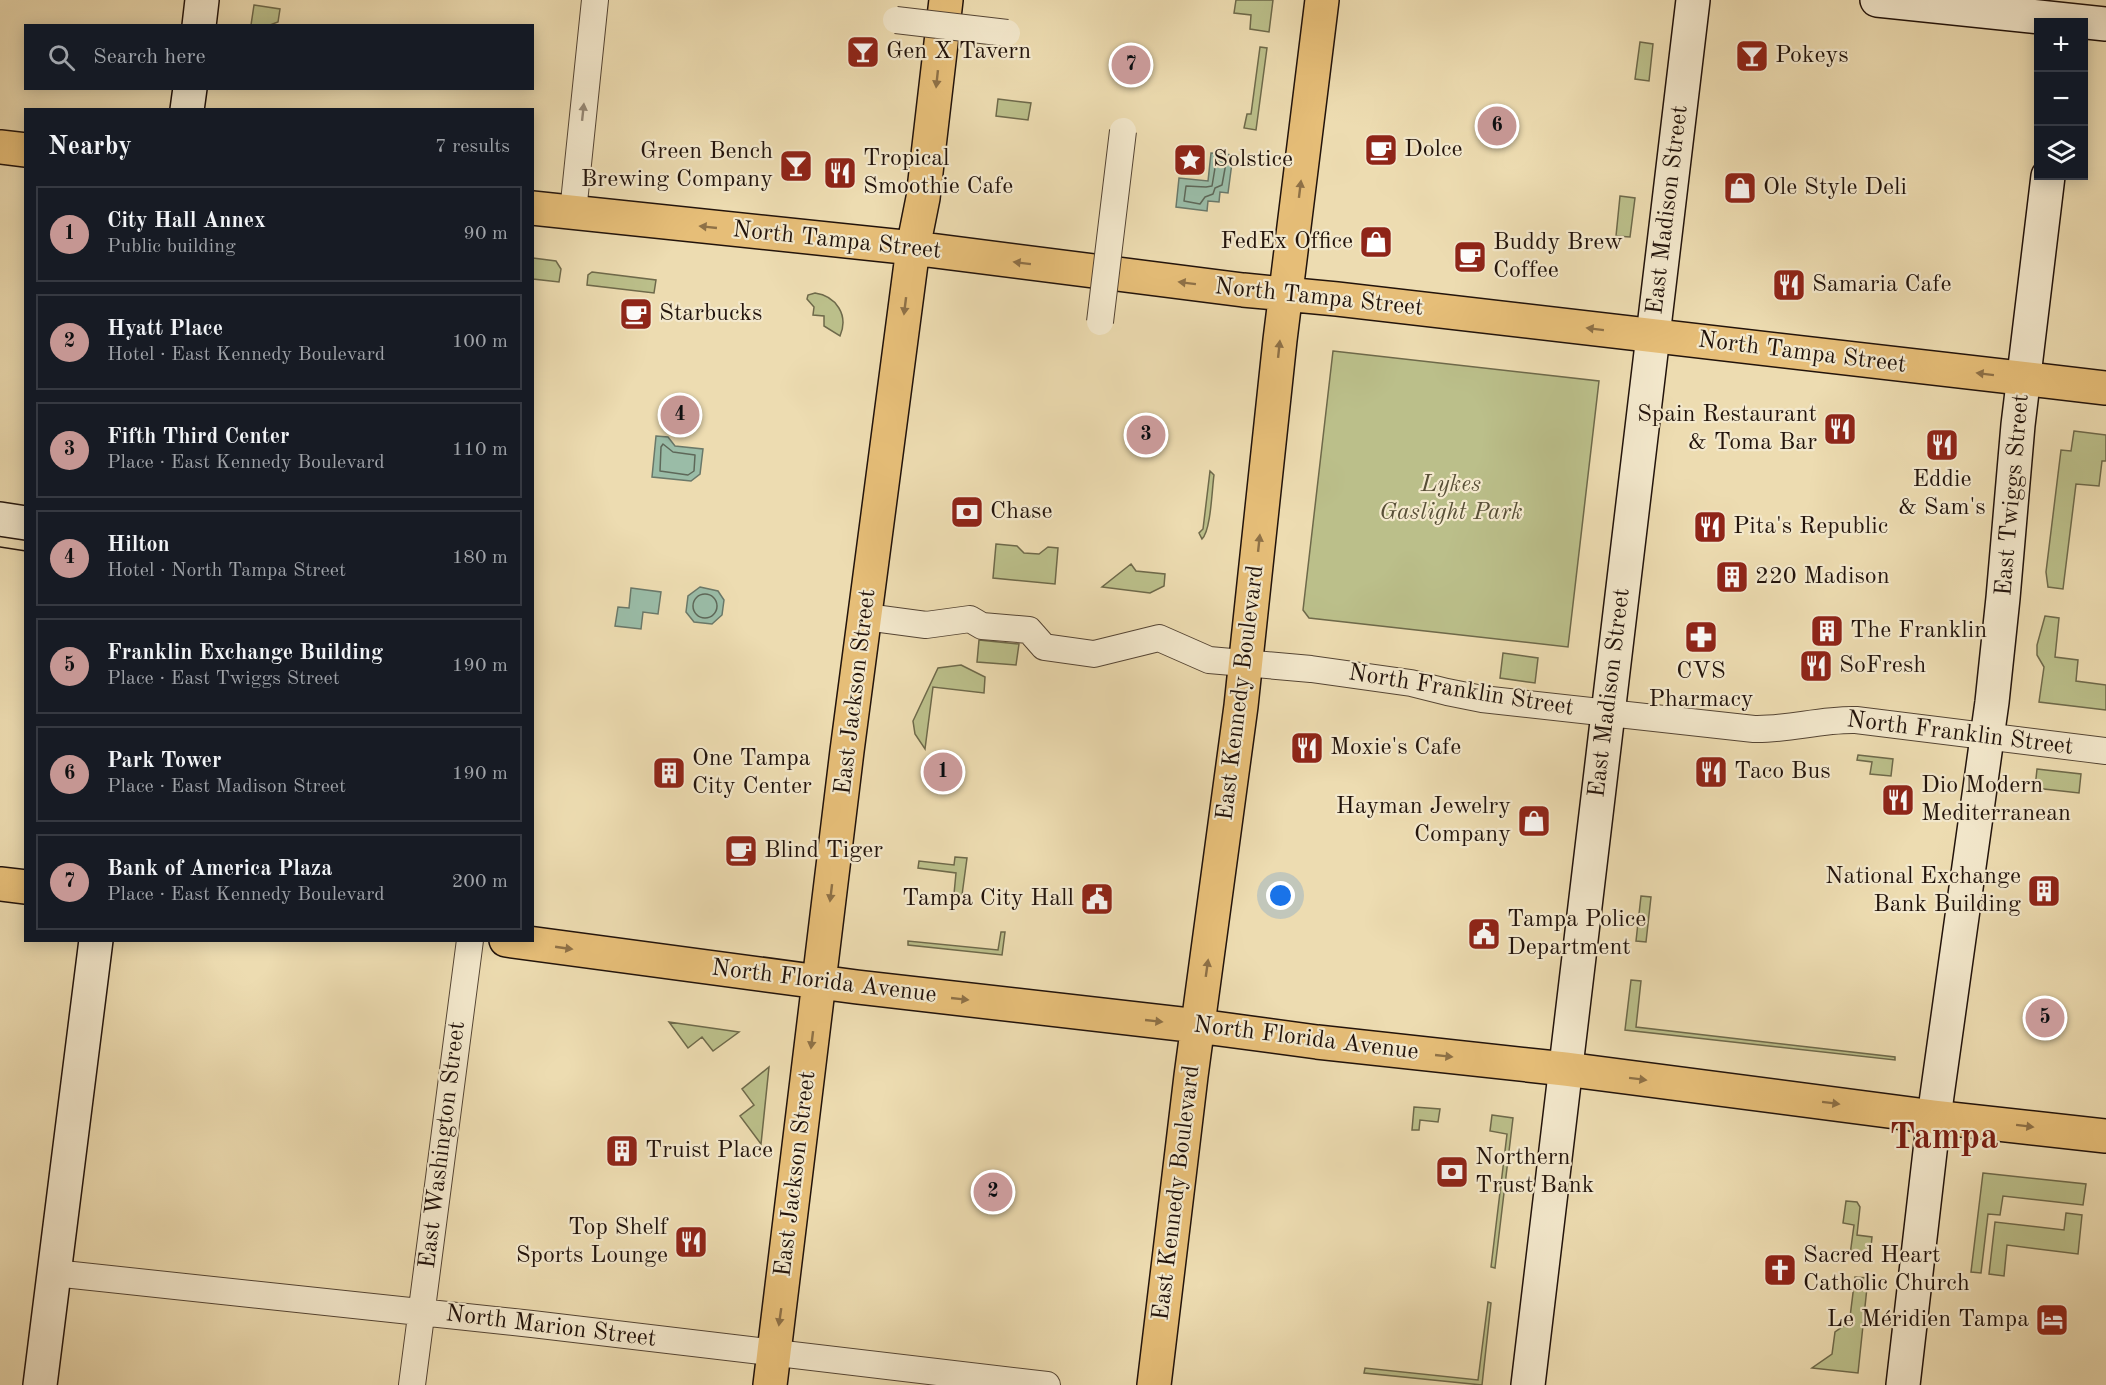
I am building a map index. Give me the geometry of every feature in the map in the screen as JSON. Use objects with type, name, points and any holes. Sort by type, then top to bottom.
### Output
[{"type":"main road","name":"East Jackson Street","points":[[770,1385],[819,982],[913,248],[923,198],[946,0]]},
{"type":"main road","name":"East Kennedy Boulevard","points":[[1154,1385],[1245,663],[1279,352],[1322,0]]},
{"type":"main road","points":[[0,147],[24,150]]},
{"type":"main road","name":"North Tampa Street","points":[[534,208],[913,248],[1287,294],[2106,388]]},
{"type":"main road","points":[[0,884],[24,887]]},
{"type":"main road","name":"North Florida Avenue","points":[[521,942],[819,982],[1198,1026],[1313,1042],[1565,1069],[1934,1117],[2106,1136]]},
{"type":"street","points":[[199,24],[202,0]]},
{"type":"street","points":[[573,212],[595,0]]},
{"type":"street","name":"East Madison Street","points":[[1528,1385],[1693,0]]},
{"type":"street","points":[[1877,0],[2067,14],[2106,24]]},
{"type":"street","points":[[896,20],[1007,33]]},
{"type":"street","points":[[187,108],[190,90]]},
{"type":"street","points":[[1100,322],[1123,131]]},
{"type":"street","name":"East Twiggs Street","points":[[1903,1385],[1934,1117],[1987,736],[2003,598],[2023,379],[2048,180]]},
{"type":"street","points":[[0,519],[24,523]]},
{"type":"street","name":"North Franklin Street","points":[[866,617],[926,625],[970,619],[982,626],[1029,630],[1044,647],[1094,654],[1159,638],[1209,660],[1311,669],[1411,683],[1482,699],[1754,729],[1778,729],[1822,721],[1856,720],[2106,752]]},
{"type":"street","points":[[40,1385],[96,942]]},
{"type":"street","name":"East Washington Street","points":[[412,1385],[470,942]]},
{"type":"street","name":"North Marion Street","points":[[54,1273],[422,1312],[1047,1385]]},
{"type":"green space","points":[[1236,0],[1273,0],[1269,32],[1250,29],[1251,15],[1234,13]]},
{"type":"green space","points":[[254,5],[280,9],[278,22],[251,24]]},
{"type":"green space","points":[[1640,42],[1653,44],[1649,81],[1635,79]]},
{"type":"green space","points":[[1260,47],[1267,48],[1256,130],[1244,128],[1247,114],[1251,114]]},
{"type":"green space","points":[[998,99],[1031,103],[1028,120],[996,116]]},
{"type":"green space","points":[[1620,196],[1635,198],[1630,237],[1616,236]]},
{"type":"green space","points":[[534,258],[556,261],[561,269],[559,282],[534,279]]},
{"type":"green space","points":[[592,272],[656,280],[654,293],[587,285],[588,275]]},
{"type":"green space","points":[[815,293],[829,298],[839,308],[843,321],[840,336],[824,326],[824,316],[813,315],[814,307],[807,299],[808,295]]},
{"type":"green space","name":"Lykes Gaslight Park","points":[[1333,351],[1599,381],[1568,647],[1309,618],[1303,610]]},
{"type":"green space","points":[[2074,431],[2106,435],[2106,461],[2102,461],[2099,486],[2076,484],[2063,589],[2048,587],[2046,572],[2061,450],[2071,451]]},
{"type":"green space","points":[[1210,471],[1214,475],[1211,509],[1202,539],[1199,533],[1203,529]]},
{"type":"green space","points":[[996,544],[1017,546],[1024,553],[1039,554],[1048,547],[1058,548],[1055,584],[993,578]]},
{"type":"green space","points":[[1131,564],[1136,571],[1165,574],[1164,586],[1150,593],[1102,587]]},
{"type":"green space","points":[[2045,616],[2059,618],[2055,657],[2078,660],[2076,681],[2106,685],[2106,710],[2039,702],[2044,667],[2037,655],[2037,645]]},
{"type":"green space","points":[[979,640],[1019,644],[1016,665],[977,662]]},
{"type":"green space","points":[[1503,653],[1538,658],[1535,683],[1500,678]]},
{"type":"green space","points":[[961,665],[985,677],[984,693],[933,687],[925,749],[915,734],[913,721],[938,668]]},
{"type":"green space","points":[[1858,755],[1893,759],[1891,776],[1870,774],[1872,762],[1857,760]]},
{"type":"green space","points":[[2037,769],[2081,774],[2079,793],[2035,788]]},
{"type":"green space","points":[[955,857],[967,858],[962,895],[954,894],[956,873],[918,868],[919,861],[954,865]]},
{"type":"green space","points":[[1641,896],[1651,897],[1646,942],[1636,941]]},
{"type":"green space","points":[[1001,932],[1005,932],[1002,955],[908,945],[908,941],[998,950]]},
{"type":"green space","points":[[1631,980],[1641,981],[1636,1027],[1895,1057],[1895,1060],[1625,1030]]},
{"type":"green space","points":[[669,1022],[739,1032],[713,1051],[702,1037],[688,1048]]},
{"type":"green space","points":[[769,1067],[761,1144],[740,1116],[754,1105],[742,1089]]},
{"type":"green space","points":[[1414,1107],[1440,1109],[1438,1122],[1420,1120],[1419,1130],[1412,1130]]},
{"type":"green space","points":[[1492,1115],[1513,1118],[1495,1268],[1491,1267],[1507,1134],[1490,1131]]},
{"type":"green space","points":[[1983,1173],[2086,1184],[2083,1205],[2003,1196],[2000,1215],[1988,1214],[1981,1273],[1971,1272]]},
{"type":"green space","points":[[1846,1201],[1857,1202],[1860,1207],[1857,1235],[1872,1237],[1870,1257],[1850,1255],[1854,1225],[1843,1223]]},
{"type":"green space","points":[[2066,1213],[2082,1215],[2078,1254],[2007,1245],[2004,1276],[1989,1274],[1995,1222],[2064,1230]]},
{"type":"green space","points":[[1855,1277],[1868,1278],[1858,1373],[1812,1368],[1832,1354],[1835,1332],[1849,1325]]},
{"type":"green space","points":[[1488,1302],[1491,1303],[1482,1385],[1364,1373],[1365,1368],[1478,1380]]},
{"type":"water","points":[[1211,153],[1233,155],[1228,193],[1220,192],[1219,202],[1208,201],[1207,211],[1176,207],[1179,178],[1208,181]]},
{"type":"water","points":[[656,436],[668,437],[675,446],[703,449],[700,474],[691,481],[652,477]]},
{"type":"water","points":[[700,587],[718,591],[724,600],[722,615],[712,624],[694,622],[686,612],[688,596]]},
{"type":"water","points":[[631,588],[661,592],[658,614],[643,612],[641,629],[615,626],[618,607],[629,608]]},
{"type":"tram line","points":[[0,547],[24,551]]},
{"type":"place","name":"Gen X Tavern","points":[[863,52]]},
{"type":"place","name":"Pokeys","points":[[1752,56]]},
{"type":"place","name":"Bank of America Plaza","points":[[1131,65]]},
{"type":"place","name":"Park Tower","points":[[1497,126]]},
{"type":"place","name":"Dolce","points":[[1381,150]]},
{"type":"place","name":"Solstice","points":[[1190,160]]},
{"type":"place","name":"Green Bench Brewing Company","points":[[796,166]]},
{"type":"place","name":"Tropical Smoothie Cafe","points":[[840,173]]},
{"type":"place","name":"Ole Style Deli","points":[[1740,188]]},
{"type":"place","name":"FedEx Office","points":[[1376,242]]},
{"type":"place","name":"Buddy Brew Coffee","points":[[1470,257]]},
{"type":"place","name":"Samaria Cafe","points":[[1789,285]]},
{"type":"place","name":"Starbucks","points":[[636,314]]},
{"type":"place","name":"Hilton","points":[[680,415]]},
{"type":"place","name":"Spain Restaurant & Toma Bar","points":[[1840,429]]},
{"type":"place","name":"Fifth Third Center","points":[[1146,435]]},
{"type":"place","name":"Eddie & Sam's","points":[[1942,445]]},
{"type":"place","name":"Chase","points":[[967,512]]},
{"type":"place","name":"Pita's Republic","points":[[1710,527]]},
{"type":"place","name":"220 Madison","points":[[1732,577]]},
{"type":"place","name":"The Franklin","points":[[1827,631]]},
{"type":"place","name":"CVS Pharmacy","points":[[1701,637]]},
{"type":"place","name":"SoFresh","points":[[1816,666]]},
{"type":"place","name":"Moxie's Cafe","points":[[1307,748]]},
{"type":"place","name":"City Hall Annex","points":[[943,772]]},
{"type":"place","name":"Taco Bus","points":[[1711,772]]},
{"type":"place","name":"One Tampa City Center","points":[[669,773]]},
{"type":"place","name":"Dio Modern Mediterranean","points":[[1898,800]]},
{"type":"place","name":"Hayman Jewelry Company","points":[[1534,821]]},
{"type":"place","name":"Blind Tiger","points":[[741,851]]},
{"type":"place","name":"National Exchange Bank Building","points":[[2044,891]]},
{"type":"place","name":"Tampa City Hall","points":[[1097,899]]},
{"type":"place","name":"Tampa Police Department","points":[[1484,934]]},
{"type":"place","name":"Franklin Exchange Building","points":[[2045,1018]]},
{"type":"place","name":"Truist Place","points":[[622,1151]]},
{"type":"place","name":"Northern Trust Bank","points":[[1452,1172]]},
{"type":"place","name":"Hyatt Place","points":[[993,1192]]},
{"type":"place","name":"Top Shelf Sports Lounge","points":[[691,1242]]},
{"type":"place","name":"Sacred Heart Catholic Church","points":[[1780,1270]]},
{"type":"place","name":"Le Méridien Tampa","points":[[2052,1320]]},
{"type":"district","name":"Tampa","points":[[1944,1139]]}]
